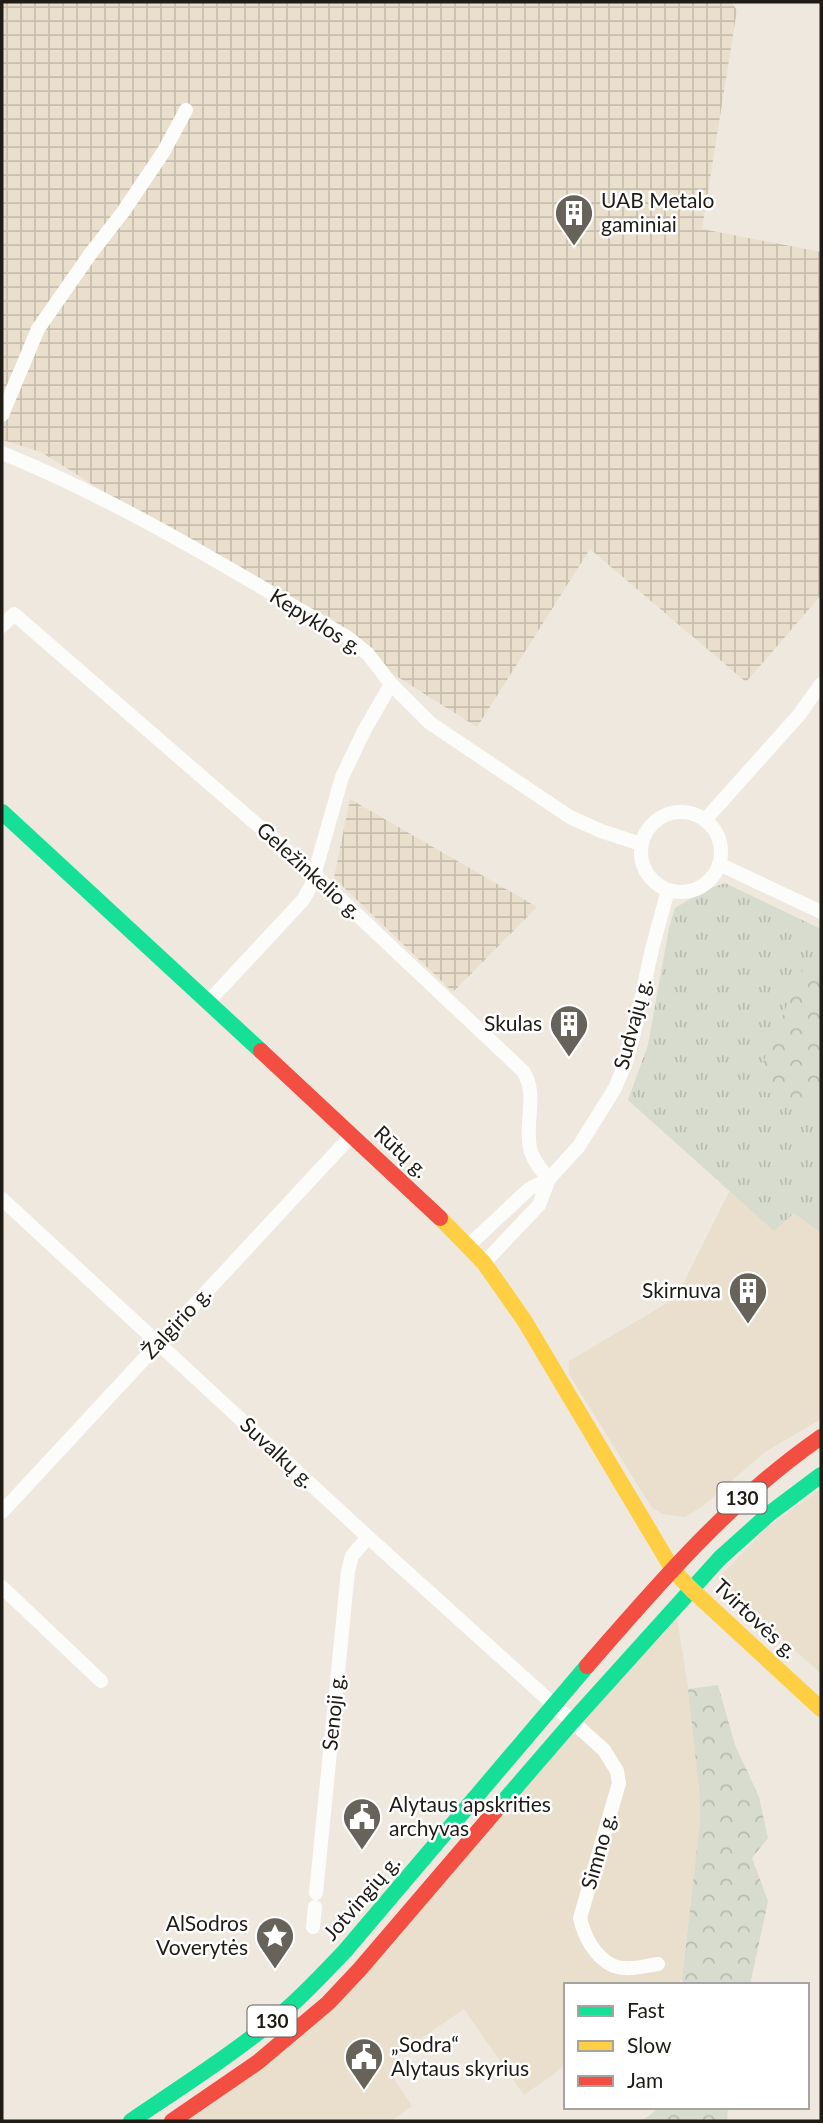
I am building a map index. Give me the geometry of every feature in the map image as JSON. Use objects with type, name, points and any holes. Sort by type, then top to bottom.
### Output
[{"type":"main road","name":"Rūtų g.","points":[[2,812],[352,1135],[484,1263],[524,1320],[653,1539],[673,1570],[691,1589]]},
{"type":"main road","name":"130","points":[[673,1570],[711,1528],[760,1482],[821,1437]]},
{"type":"main road","name":"130","points":[[691,1589],[740,1537],[821,1475]]},
{"type":"main road","name":"Jotvingių g.","points":[[131,2121],[235,2050],[312,1987],[673,1570]]},
{"type":"main road","name":"Jotvingių g.","points":[[172,2121],[258,2062],[328,2003],[360,1969],[487,1818],[691,1589]]},
{"type":"main road","name":"Tvirtovės g.","points":[[691,1589],[821,1709]]},
{"type":"street","points":[[2,415],[38,329],[123,212],[164,151],[186,110]]},
{"type":"street","name":"Kepyklos g.","points":[[2,453],[48,471],[108,501],[347,637],[368,654],[391,684],[430,723],[570,817],[641,844]]},
{"type":"street","name":"Geležinkelio g.","points":[[2,626],[14,614],[315,875],[523,1071],[530,1088],[531,1152],[537,1165],[549,1179]]},
{"type":"street","points":[[208,1002],[303,900],[315,875],[342,777],[391,684]]},
{"type":"street","points":[[705,820],[799,715],[821,684]]},
{"type":"street","points":[[684,811],[705,820],[718,835],[721,844],[715,874],[699,888],[689,891],[668,890],[658,885],[643,867],[641,844],[645,833],[661,817],[672,812],[684,811]]},
{"type":"street","points":[[719,864],[821,912]]},
{"type":"street","name":"Sudvajų g.","points":[[484,1263],[539,1205],[549,1179],[589,1131],[615,1088],[626,1062],[668,890]]},
{"type":"street","name":"Žalgirio g.","points":[[2,1512],[352,1135]]},
{"type":"street","name":"Sudvajų g.","points":[[468,1246],[529,1189],[549,1179]]},
{"type":"street","name":"Suvalkų g.","points":[[2,1199],[554,1705]]},
{"type":"street","name":"Senoji g.","points":[[313,1927],[348,1571],[352,1556],[368,1537]]},
{"type":"street","points":[[2,1587],[101,1681]]},
{"type":"street","name":"Simno g.","points":[[554,1705],[604,1750],[617,1771],[619,1783],[580,1918],[583,1931],[591,1946],[614,1966],[631,1968],[658,1964]]},
{"type":"shaded area","points":[[2,2],[731,2],[737,10],[702,229],[821,252],[821,595],[746,682],[590,549],[477,727],[41,452],[2,440]]},
{"type":"shaded area","points":[[350,799],[537,907],[453,992],[334,878]]},
{"type":"shaded area","points":[[730,1190],[774,1230],[794,1212],[821,1232],[821,1419],[765,1452],[703,1506],[685,1517],[663,1514],[652,1508],[569,1374],[569,1361],[676,1298]]},
{"type":"shaded area","points":[[821,1488],[821,1674],[717,1579],[768,1527]]},
{"type":"shaded area","points":[[677,1619],[691,1705],[700,1821],[682,1979],[677,1983],[564,1983],[564,2066],[524,2095],[464,2009],[397,2055],[395,2081],[412,2106],[391,2121],[182,2121],[260,2068]]},
{"type":"green space","points":[[725,883],[821,929],[821,1233],[794,1213],[774,1231],[628,1100],[648,1045],[675,908],[705,890]]},
{"type":"green space","points":[[802,969],[821,971],[821,1107],[811,1102],[752,1089]]},
{"type":"green space","points":[[718,1685],[735,1745],[759,1797],[768,1838],[752,1858],[768,1901],[750,1983],[683,1983],[700,1821],[688,1689]]},
{"type":"green space","points":[[657,2109],[728,2109],[727,2121],[642,2121]]},
{"type":"traffic: fast","points":[[2,812],[261,1051]]},
{"type":"traffic: fast","points":[[497,1809],[720,1558],[769,1514],[821,1475]]},
{"type":"traffic: fast","points":[[131,2121],[207,2070],[297,2000],[345,1951],[587,1666]]},
{"type":"traffic: slow","points":[[440,1218],[484,1263],[524,1320],[673,1570],[821,1709]]},
{"type":"traffic: jam","points":[[261,1051],[440,1218]]},
{"type":"traffic: jam","points":[[587,1666],[726,1515],[821,1437]]},
{"type":"traffic: jam","points":[[172,2121],[258,2062],[328,2003],[497,1809]]},
{"type":"place","name":"UAB Metalo gaminiai","points":[[574,247]]},
{"type":"place","name":"Skulas","points":[[569,1058]]},
{"type":"place","name":"Skirnuva","points":[[748,1325]]},
{"type":"place","name":"Alytaus apskrities archyvas","points":[[362,1851]]},
{"type":"place","name":"AlSodros Voverytės","points":[[275,1970]]},
{"type":"place","name":"„Sodra“ Alytaus skyrius","points":[[364,2091]]}]
